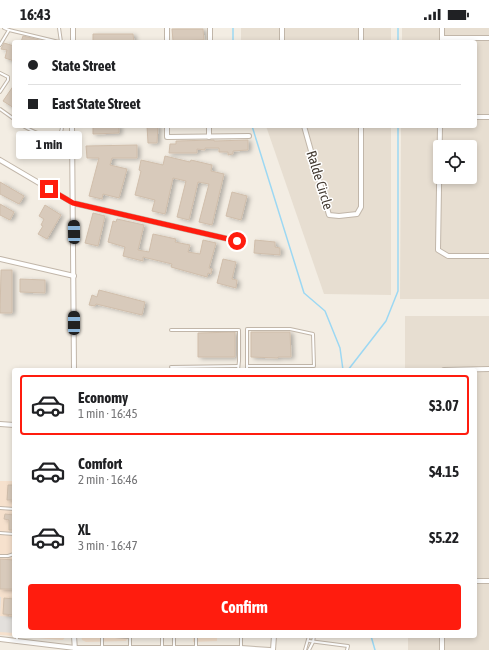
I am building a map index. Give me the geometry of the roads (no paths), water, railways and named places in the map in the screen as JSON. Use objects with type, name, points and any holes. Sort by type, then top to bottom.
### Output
[{"type":"street","points":[[73,28],[73,40]]},
{"type":"street","points":[[167,28],[167,40]]},
{"type":"street","points":[[210,28],[210,40]]},
{"type":"street","points":[[282,28],[282,40]]},
{"type":"street","points":[[361,28],[361,40]]},
{"type":"street","points":[[442,28],[442,40],[489,38]]},
{"type":"street","points":[[477,117],[489,117]]},
{"type":"street","points":[[72,128],[74,368]]},
{"type":"street","points":[[167,128],[167,137],[249,136]]},
{"type":"street","points":[[209,128],[209,137]]},
{"type":"street","name":"Ralde Circle","points":[[305,128],[329,215],[339,216],[357,214],[361,207],[361,128]]},
{"type":"street","points":[[440,128],[438,250],[448,256],[489,256]]},
{"type":"street","points":[[0,160],[73,203],[237,241]]},
{"type":"street","points":[[0,259],[74,276]]},
{"type":"street","points":[[477,369],[489,369]]},
{"type":"street","points":[[0,424],[12,425]]},
{"type":"street","points":[[477,581],[489,581]]},
{"type":"street","points":[[0,639],[17,638],[75,649],[240,648],[270,650]]},
{"type":"street","points":[[74,638],[75,649]]},
{"type":"street","points":[[273,650],[274,638]]},
{"type":"street","points":[[442,638],[442,650]]},
{"type":"lane","points":[[4,28],[52,40]]},
{"type":"lane","points":[[59,28],[60,40]]},
{"type":"lane","points":[[0,45],[9,30]]},
{"type":"lane","points":[[0,73],[8,77],[8,80],[0,92]]},
{"type":"lane","points":[[0,109],[12,118]]},
{"type":"lane","points":[[29,129],[38,134],[58,136],[61,128]]},
{"type":"lane","points":[[247,329],[290,329],[313,334],[314,366],[247,366],[247,329]]},
{"type":"lane","points":[[171,330],[239,330],[238,366],[171,367]]},
{"type":"lane","points":[[0,508],[12,509]]},
{"type":"lane","points":[[0,533],[12,534]]},
{"type":"lane","points":[[0,556],[12,555]]},
{"type":"lane","points":[[102,638],[102,648]]},
{"type":"lane","points":[[130,638],[130,649]]},
{"type":"lane","points":[[162,638],[162,648]]},
{"type":"lane","points":[[174,638],[174,648]]},
{"type":"lane","points":[[196,638],[196,648]]},
{"type":"lane","points":[[240,648],[241,638]]},
{"type":"lane","points":[[309,650],[314,638]]},
{"type":"lane","points":[[305,650],[309,641],[348,646],[347,650]]},
{"type":"waterway","points":[[233,28],[233,40]]},
{"type":"waterway","points":[[398,28],[398,40]]},
{"type":"waterway","points":[[253,128],[304,293],[325,311],[340,348],[343,368]]},
{"type":"waterway","points":[[350,368],[386,321],[398,291],[398,128]]},
{"type":"waterway","points":[[372,638],[375,650]]}]
